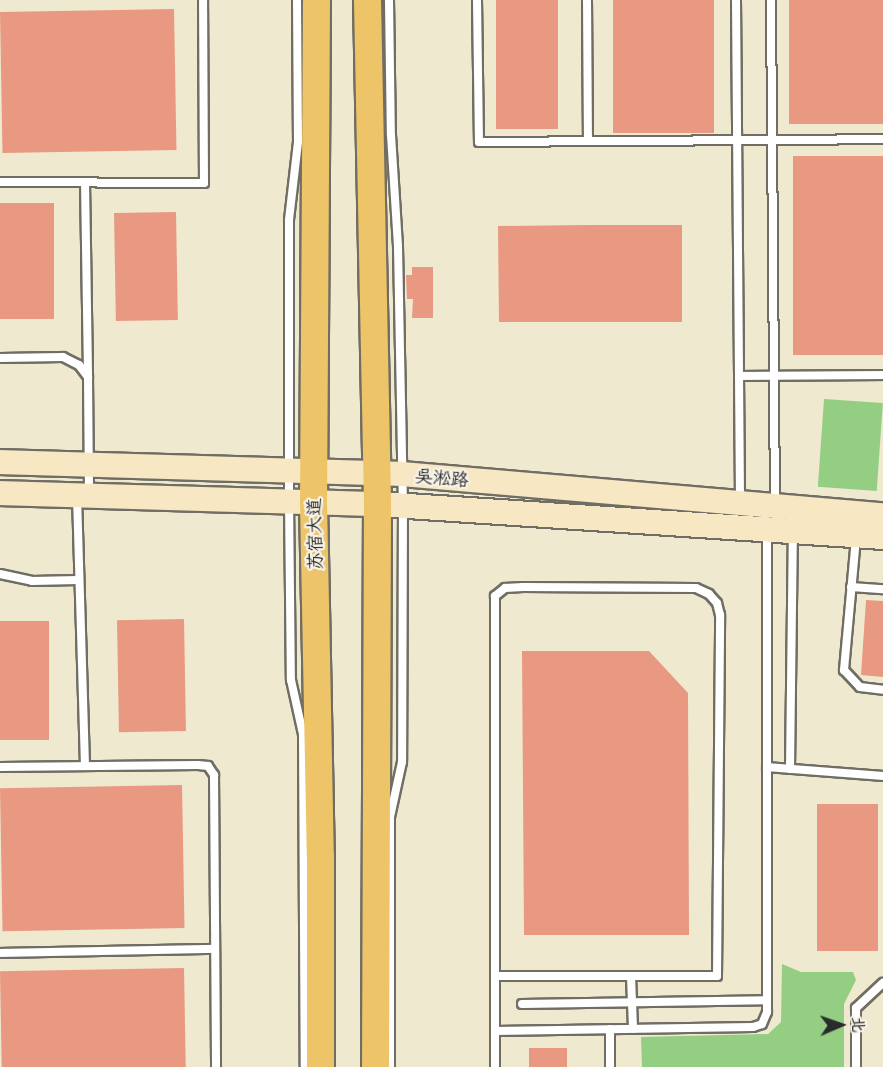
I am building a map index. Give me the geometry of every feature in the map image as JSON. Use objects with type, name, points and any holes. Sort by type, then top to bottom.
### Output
[{"type":"main road","name":"苏宿大道","points":[[316,0],[301,501],[320,844],[320,1067]]},
{"type":"main road","points":[[367,0],[390,504],[375,1067]]},
{"type":"main road","name":"吴淞路","points":[[0,462],[389,474],[740,515],[778,518],[883,515]]},
{"type":"main road","name":"吴淞路","points":[[0,493],[83,493],[740,515]]},
{"type":"main road","name":"吴淞路","points":[[778,518],[856,535],[883,537]]},
{"type":"lane","points":[[0,182],[204,183],[203,0]]},
{"type":"lane","points":[[297,0],[298,142],[290,220],[301,471]]},
{"type":"lane","points":[[389,0],[391,135],[398,248],[389,474]]},
{"type":"lane","points":[[477,0],[479,142],[883,139]]},
{"type":"lane","points":[[587,0],[588,141]]},
{"type":"lane","points":[[736,0],[740,515]]},
{"type":"lane","points":[[771,0],[774,375],[778,518],[790,769]]},
{"type":"lane","points":[[85,182],[89,464],[83,493],[78,580],[85,766]]},
{"type":"lane","points":[[0,358],[63,357],[79,365],[88,377]]},
{"type":"lane","points":[[739,376],[883,375]]},
{"type":"lane","points":[[301,501],[291,680],[303,734],[305,1067]]},
{"type":"lane","points":[[390,504],[402,762],[390,817],[390,1067]]},
{"type":"lane","points":[[495,1031],[753,1027],[762,1024],[767,1012],[767,767],[778,518]]},
{"type":"lane","points":[[856,535],[844,670],[860,687],[883,690]]},
{"type":"lane","points":[[0,574],[32,581],[78,580]]},
{"type":"lane","points":[[495,976],[717,976],[720,615],[717,603],[710,594],[696,588],[523,586],[505,588],[495,596],[495,976],[495,1067]]},
{"type":"lane","points":[[851,586],[883,589]]},
{"type":"lane","points":[[0,766],[208,766],[214,775],[216,1067]]},
{"type":"lane","points":[[767,767],[883,776]]},
{"type":"lane","points":[[0,953],[215,950]]},
{"type":"lane","points":[[632,976],[633,1029]]},
{"type":"lane","points":[[856,1067],[856,1008],[883,983]]},
{"type":"lane","points":[[522,1004],[766,1000]]},
{"type":"lane","points":[[610,1029],[610,1067]]},
{"type":"green space","points":[[824,399],[883,403],[877,491],[818,487]]},
{"type":"green space","points":[[782,964],[801,972],[853,972],[856,980],[844,1004],[844,1067],[642,1067],[641,1037],[768,1034],[781,1022]]},
{"type":"building","points":[[496,0],[558,0],[558,129],[496,129]]},
{"type":"building","points":[[613,0],[714,0],[714,133],[613,133]]},
{"type":"building","points":[[789,0],[883,0],[883,124],[789,124]]},
{"type":"building","points":[[174,9],[176,150],[2,153],[0,12]]},
{"type":"building","points":[[793,156],[883,156],[883,355],[793,355]]},
{"type":"building","points":[[0,203],[54,203],[54,319],[0,319]]},
{"type":"building","points":[[176,212],[178,320],[116,321],[114,213]]},
{"type":"building","points":[[682,225],[682,322],[499,322],[498,226]]},
{"type":"building","points":[[412,267],[433,267],[433,318],[412,318],[413,299],[407,299],[406,275],[412,275]]},
{"type":"building","points":[[866,600],[883,601],[883,677],[861,675]]},
{"type":"building","points":[[184,619],[186,731],[119,732],[117,620]]},
{"type":"building","points":[[0,621],[49,621],[49,740],[0,740]]},
{"type":"building","points":[[522,651],[649,651],[688,693],[689,935],[524,935]]},
{"type":"building","points":[[182,785],[184,928],[3,931],[0,788]]},
{"type":"building","points":[[817,804],[878,804],[878,951],[817,951]]},
{"type":"building","points":[[184,968],[186,1067],[2,1067],[0,971]]},
{"type":"building","points":[[529,1048],[567,1048],[567,1067],[529,1067]]}]
